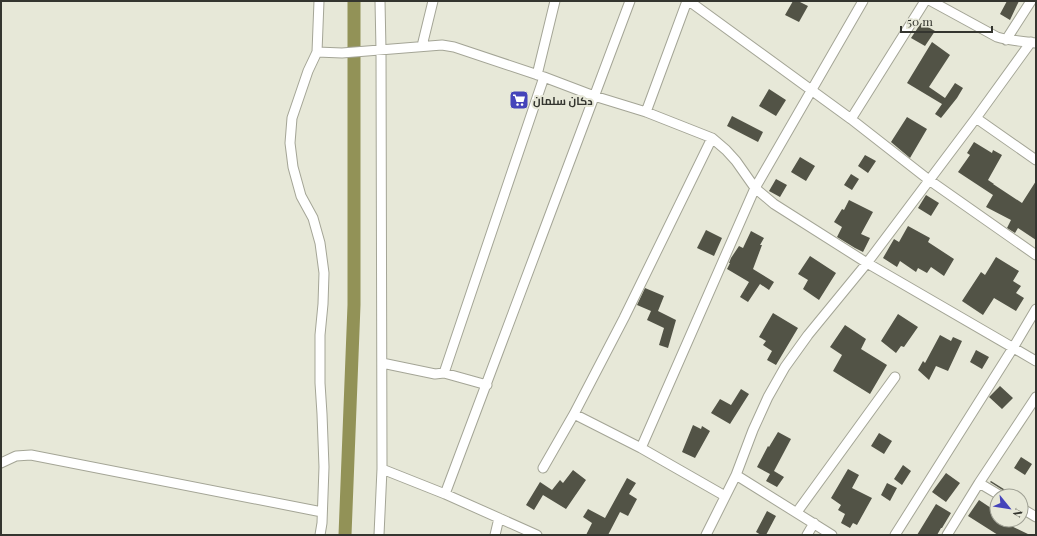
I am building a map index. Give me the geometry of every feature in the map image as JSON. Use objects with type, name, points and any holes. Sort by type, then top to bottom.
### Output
[{"type":"street","points":[[319,1],[316,52],[292,118],[290,143],[292,168],[301,196],[313,218],[320,243],[324,273],[320,335],[320,383],[324,467],[320,535]]},
{"type":"street","points":[[379,535],[382,469],[380,1]]},
{"type":"street","points":[[422,46],[433,1]]},
{"type":"street","points":[[444,373],[540,76],[555,1]]},
{"type":"street","points":[[445,494],[630,1]]},
{"type":"street","points":[[646,112],[688,1],[812,90],[929,180],[1036,255]]},
{"type":"street","points":[[641,448],[755,188],[864,1]]},
{"type":"street","points":[[851,119],[925,1]]},
{"type":"street","points":[[931,1],[997,37],[1006,40],[1034,43]]},
{"type":"street","points":[[1006,40],[1031,1]]},
{"type":"street","points":[[706,535],[736,475],[753,430],[768,397],[785,367],[808,335],[867,263],[1034,43]]},
{"type":"street","points":[[316,52],[342,53],[442,45],[454,47],[594,96],[646,112],[712,138],[736,161],[755,188],[774,204],[867,263],[1036,361]]},
{"type":"street","points":[[976,118],[1036,160]]},
{"type":"street","points":[[543,468],[574,414],[624,318],[712,138]]},
{"type":"street","points":[[895,535],[1036,310]]},
{"type":"street","points":[[382,363],[435,374],[444,373],[487,385]]},
{"type":"street","points":[[797,512],[895,376]]},
{"type":"street","points":[[947,535],[1036,396]]},
{"type":"street","points":[[574,414],[641,448],[725,496]]},
{"type":"street","points":[[1,463],[16,456],[31,455],[322,512]]},
{"type":"street","points":[[382,469],[445,494],[537,535]]},
{"type":"street","points":[[736,475],[832,535]]},
{"type":"street","points":[[979,484],[989,489]]},
{"type":"street","points":[[495,535],[499,518]]},
{"type":"street","points":[[807,535],[814,523]]},
{"type":"building","points":[[793,1],[798,1],[808,6],[799,22],[785,15]]},
{"type":"building","points":[[1007,1],[1019,1],[1010,20],[1000,14]]},
{"type":"building","points":[[921,23],[935,31],[925,46],[911,38]]},
{"type":"building","points":[[932,42],[950,55],[929,87],[945,98],[955,83],[963,88],[941,118],[935,114],[942,104],[907,83]]},
{"type":"building","points":[[769,89],[786,100],[776,116],[759,106]]},
{"type":"building","points":[[732,116],[763,132],[758,142],[727,126]]},
{"type":"building","points":[[907,117],[927,129],[910,158],[891,142]]},
{"type":"building","points":[[974,142],[992,153],[993,150],[1002,155],[988,180],[1022,203],[1036,181],[1036,240],[1018,228],[1015,233],[1007,228],[1011,220],[986,207],[993,195],[958,172],[970,155],[967,153]]},
{"type":"building","points":[[865,155],[876,161],[868,173],[858,166]]},
{"type":"building","points":[[800,157],[815,166],[806,181],[791,172]]},
{"type":"building","points":[[851,174],[859,179],[852,190],[844,185]]},
{"type":"building","points":[[776,179],[787,185],[780,197],[769,191]]},
{"type":"building","points":[[926,195],[939,203],[931,216],[918,208]]},
{"type":"building","points":[[849,200],[873,212],[861,234],[870,238],[863,252],[837,237],[842,227],[834,222],[842,209],[844,210]]},
{"type":"building","points":[[908,226],[930,238],[928,242],[954,259],[944,276],[931,267],[927,273],[918,268],[916,272],[900,261],[897,267],[883,258],[894,239],[899,242]]},
{"type":"building","points":[[706,230],[722,238],[714,256],[697,248]]},
{"type":"building","points":[[751,231],[764,238],[760,245],[762,245],[753,269],[774,282],[769,290],[760,284],[748,302],[740,297],[749,282],[727,269],[731,258],[739,246],[743,248]]},
{"type":"building","points":[[810,256],[836,273],[819,300],[803,289],[808,280],[798,274]]},
{"type":"building","points":[[996,257],[1019,271],[1013,281],[1021,286],[1016,293],[1024,298],[1016,311],[994,298],[983,315],[962,301],[981,272],[985,275]]},
{"type":"building","points":[[645,288],[664,296],[658,311],[676,320],[668,348],[659,345],[664,328],[647,320],[651,311],[637,305]]},
{"type":"building","points":[[773,313],[798,328],[776,365],[767,360],[772,351],[763,345],[766,341],[759,337]]},
{"type":"building","points":[[898,314],[918,327],[904,347],[901,346],[896,353],[881,341]]},
{"type":"building","points":[[845,325],[866,339],[861,349],[887,365],[870,394],[833,371],[842,355],[830,347]]},
{"type":"building","points":[[940,335],[951,341],[953,337],[962,341],[948,371],[936,366],[929,380],[918,370],[923,361],[925,363]]},
{"type":"building","points":[[976,350],[989,357],[982,369],[970,362]]},
{"type":"building","points":[[1000,386],[1013,398],[1002,409],[989,397]]},
{"type":"building","points":[[741,389],[749,394],[730,424],[711,413],[720,399],[731,405]]},
{"type":"building","points":[[693,425],[701,429],[702,426],[710,431],[695,458],[682,452]]},
{"type":"building","points":[[778,432],[791,439],[774,471],[784,477],[777,487],[766,481],[770,474],[757,467],[768,446],[769,447]]},
{"type":"building","points":[[879,433],[892,441],[884,454],[871,446]]},
{"type":"building","points":[[1021,457],[1032,464],[1025,475],[1014,468]]},
{"type":"building","points":[[903,465],[911,471],[902,485],[894,479]]},
{"type":"building","points":[[848,469],[859,475],[852,488],[872,498],[857,525],[853,523],[850,528],[841,523],[845,514],[838,510],[841,505],[831,498]]},
{"type":"building","points":[[573,470],[586,480],[566,509],[543,495],[534,510],[526,505],[540,482],[552,490],[560,480],[563,483]]},
{"type":"building","points":[[946,473],[960,483],[946,502],[932,492]]},
{"type":"building","points":[[627,478],[636,483],[629,494],[637,499],[628,516],[620,512],[608,535],[586,535],[592,523],[583,517],[588,509],[605,518]]},
{"type":"building","points":[[991,481],[1002,488],[999,488],[990,482]]},
{"type":"building","points":[[887,483],[897,488],[890,501],[881,495]]},
{"type":"building","points":[[979,500],[989,507],[989,528],[1015,528],[1030,535],[998,535],[968,516]]},
{"type":"building","points":[[936,504],[951,513],[942,528],[937,535],[917,535]]},
{"type":"building","points":[[767,511],[776,516],[766,535],[761,535],[756,532]]},
{"type":"waterway","points":[[345,535],[354,305],[354,1]]},
{"type":"place","name":"دكان سلمان","points":[[519,100]]}]
